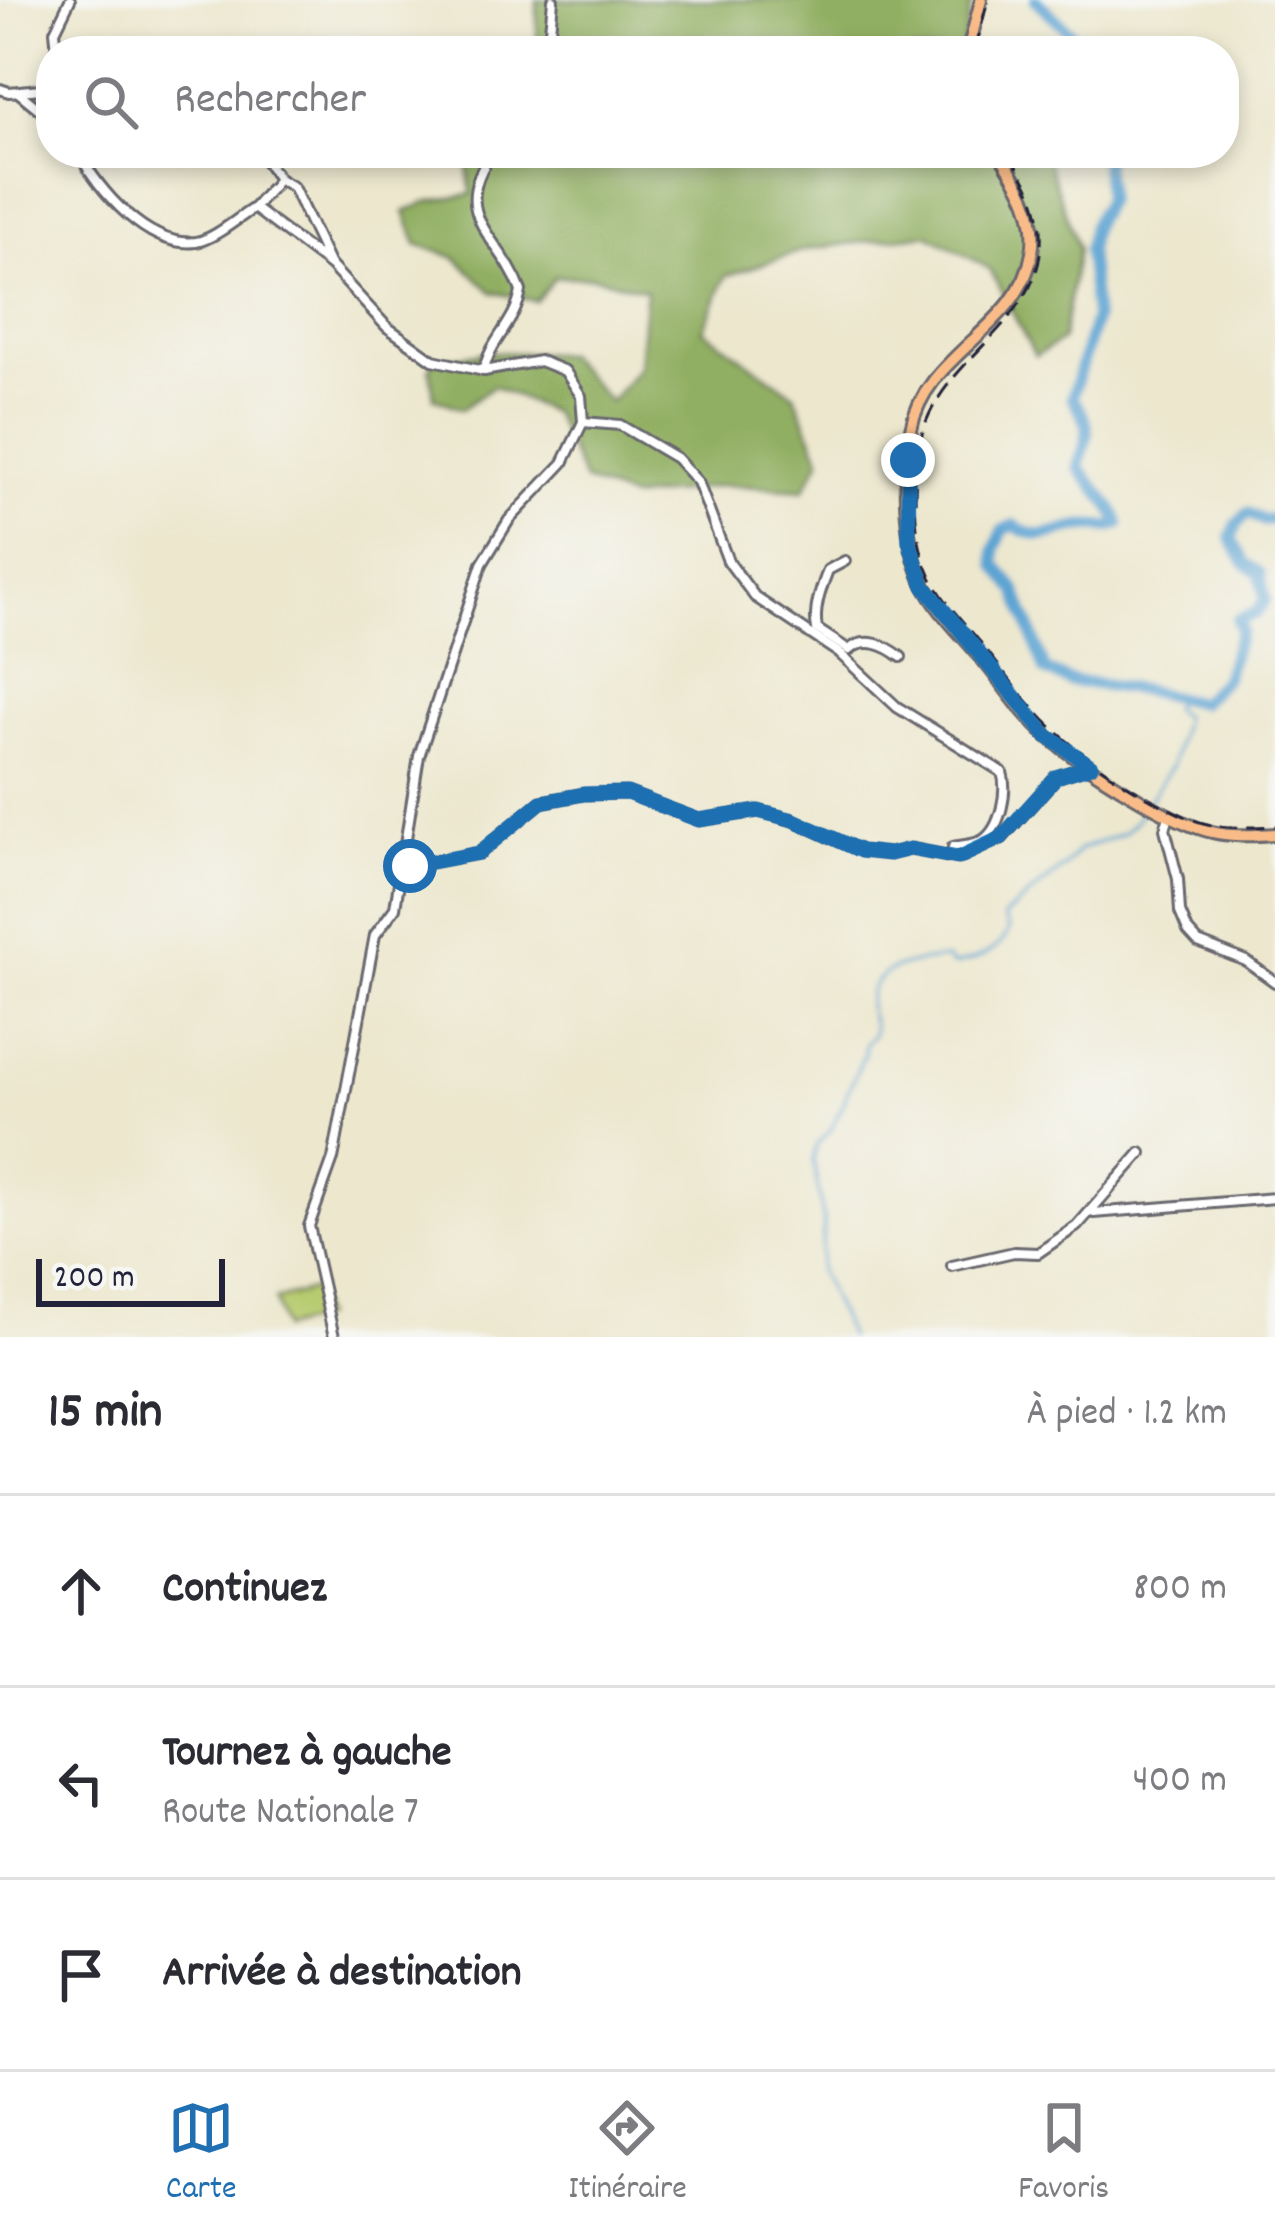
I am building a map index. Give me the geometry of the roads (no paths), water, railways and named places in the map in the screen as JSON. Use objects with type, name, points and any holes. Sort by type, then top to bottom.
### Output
[{"type":"main road","points":[[972,36],[981,0]]},
{"type":"main road","points":[[1008,168],[1030,206],[1032,253],[1025,280],[1012,299],[934,379],[918,404],[908,460],[909,541],[917,569],[934,601],[1046,735],[1184,823],[1224,834],[1275,834]]},
{"type":"street","points":[[56,36],[70,0]]},
{"type":"street","points":[[549,36],[553,0]]},
{"type":"street","points":[[0,89],[36,90]]},
{"type":"street","points":[[18,92],[36,107]]},
{"type":"street","points":[[86,168],[139,224],[169,238],[198,242],[254,208],[279,179]]},
{"type":"street","points":[[271,168],[293,187],[331,266]]},
{"type":"street","points":[[484,371],[487,352],[507,330],[521,291],[476,215],[473,194],[485,168]]},
{"type":"street","points":[[254,208],[331,266],[387,327],[433,360],[484,371],[540,362],[565,371],[581,396],[583,422],[563,463],[509,520],[482,564],[419,756],[394,908],[375,935],[333,1159],[309,1226],[334,1337]]},
{"type":"street","points":[[583,422],[620,425],[690,470],[728,561],[755,597],[852,664],[897,707],[1002,772],[1003,797],[994,825],[981,841],[953,847],[952,856]]},
{"type":"street","points":[[845,561],[828,570],[818,595],[815,622],[817,629],[849,650],[852,664]]},
{"type":"street","points":[[849,650],[858,643],[879,644],[901,657]]},
{"type":"street","points":[[401,868],[479,853],[541,802],[627,793],[699,820],[758,811],[794,820],[861,851],[890,854],[910,849],[964,856],[1001,838],[1056,777],[1091,766]]},
{"type":"street","points":[[1168,816],[1165,829],[1188,932],[1198,942],[1246,961],[1275,982]]},
{"type":"street","points":[[952,1266],[1014,1252],[1038,1253],[1077,1226],[1141,1153]]},
{"type":"street","points":[[1091,1210],[1275,1198]]},
{"type":"waterway","points":[[1036,0],[1074,36]]},
{"type":"waterway","points":[[1105,168],[1107,199],[1093,225],[1088,250],[1095,318],[1072,397],[1087,432],[1079,467],[1119,524],[1039,535],[1014,525],[1003,530],[995,550],[996,565],[1017,592],[1045,670],[1069,681],[1200,703],[1225,678],[1241,629],[1237,620],[1256,613],[1265,600],[1260,573],[1245,563],[1231,538],[1236,525],[1248,513],[1264,521],[1275,518]]},
{"type":"waterway","points":[[849,1337],[819,1271],[824,1223],[813,1160],[873,1035],[869,1005],[876,982],[896,968],[947,959],[952,965],[986,954],[1009,929],[1003,917],[1079,850],[1124,833],[1172,765],[1183,717],[1172,709],[1176,699]]},
{"type":"railway","points":[[979,36],[988,0]]},
{"type":"railway","points":[[1018,168],[1041,226],[1040,254],[1020,303],[944,390],[929,414],[920,442],[915,489],[916,523],[927,568],[950,607],[1026,700],[1087,757],[1141,793],[1194,820],[1224,827],[1275,826]]}]
